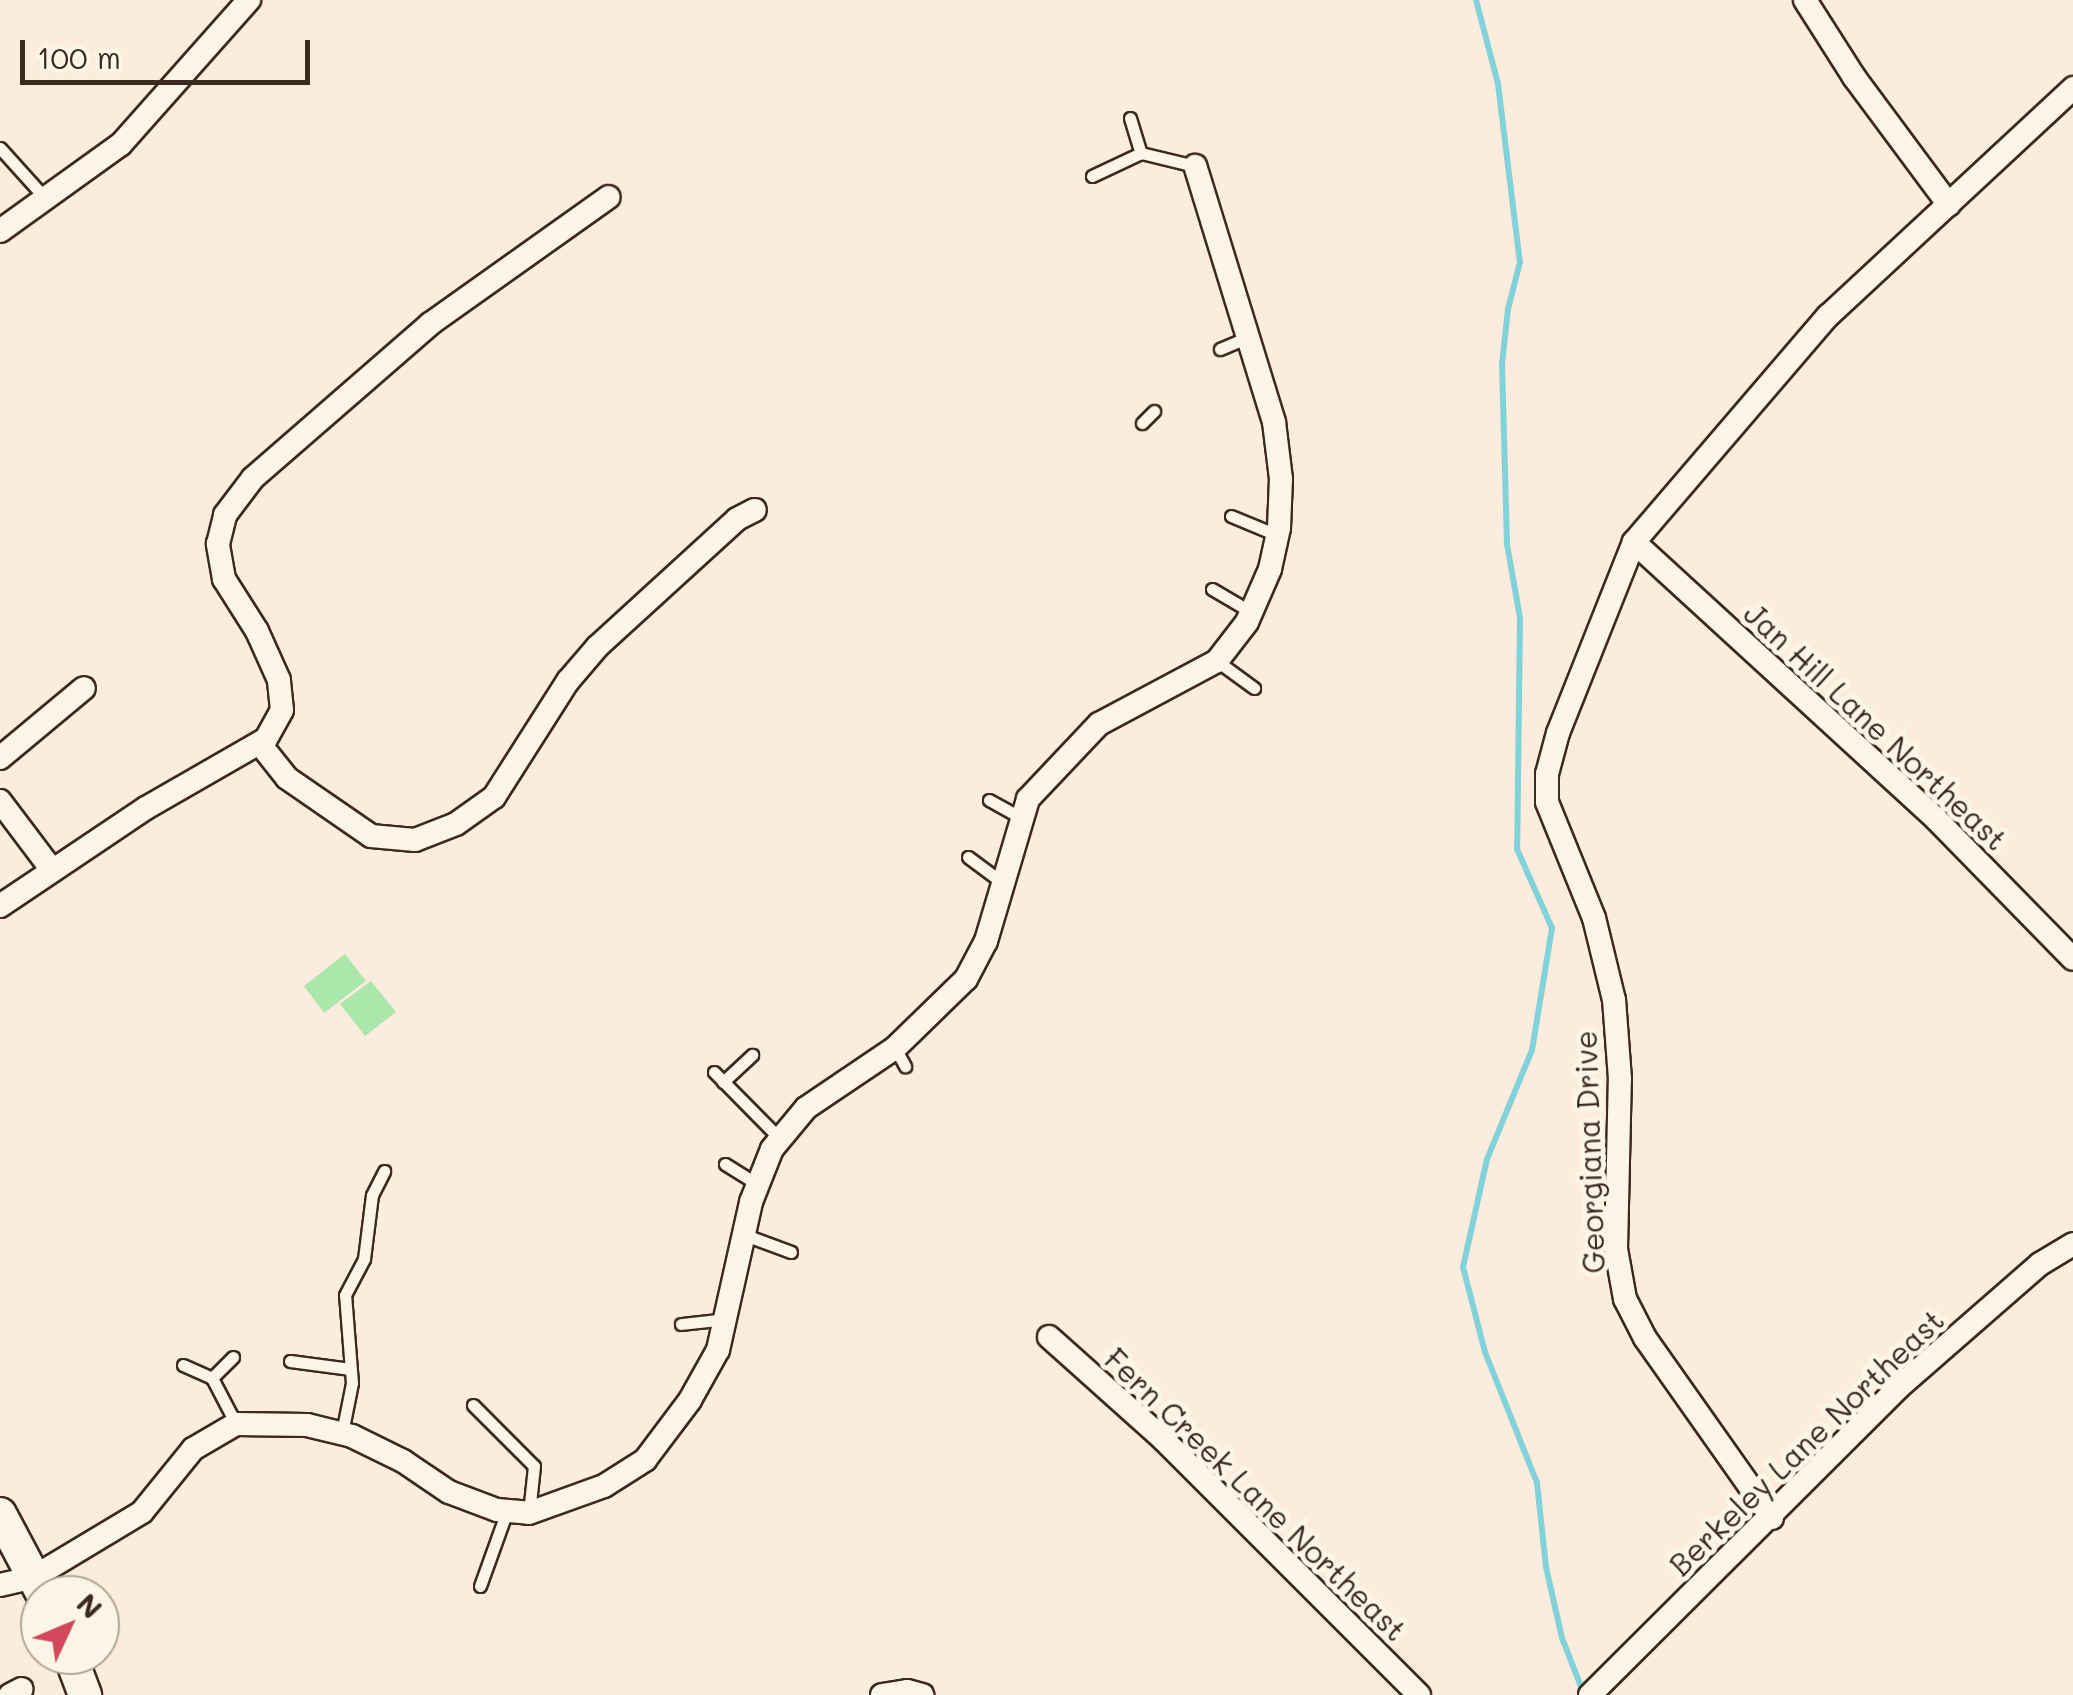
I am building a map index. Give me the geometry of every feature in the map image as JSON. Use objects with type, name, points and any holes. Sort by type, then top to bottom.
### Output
[{"type":"main road","points":[[0,1514],[32,1575]]},
{"type":"street","points":[[0,231],[121,144],[249,0]]},
{"type":"street","points":[[1805,0],[1854,77],[1949,205]]},
{"type":"street","points":[[1634,542],[1828,316],[2073,88]]},
{"type":"street","points":[[53,1575],[142,1512],[193,1449],[236,1424],[306,1425],[342,1433],[403,1461],[449,1492],[518,1512],[604,1486],[645,1460],[690,1400],[718,1350],[758,1184],[780,1139],[806,1108],[900,1057],[966,979],[986,941],[1028,799],[1099,724],[1216,661],[1251,612],[1270,570],[1281,478],[1274,422],[1195,166]]},
{"type":"street","points":[[0,906],[146,808],[260,744],[282,710],[279,680],[256,630],[224,579],[218,544],[225,516],[253,478],[430,324],[608,197]]},
{"type":"street","points":[[260,744],[286,778],[371,836],[415,840],[456,824],[494,797],[568,680],[596,647],[737,519],[755,510]]},
{"type":"street","name":"Georgiana Drive","points":[[1634,542],[1546,774],[1548,802],[1594,918],[1614,1000],[1620,1079],[1616,1248],[1625,1299],[1645,1338],[1772,1518]]},
{"type":"street","name":"Jan Hill Lane Northeast","points":[[1634,542],[1937,820],[2073,959]]},
{"type":"street","points":[[0,758],[84,688]]},
{"type":"street","points":[[0,801],[52,870]]},
{"type":"street","name":"Berkeley Lane Northeast","points":[[1590,1695],[1772,1518],[1899,1387],[2040,1264],[2073,1244]]},
{"type":"street","name":"Fern Creek Lane Northeast","points":[[1049,1337],[1163,1439],[1419,1695]]},
{"type":"street","points":[[882,1695],[907,1691],[922,1695]]},
{"type":"lane","points":[[1130,118],[1141,153]]},
{"type":"lane","points":[[0,148],[46,198]]},
{"type":"lane","points":[[1092,176],[1141,153],[1195,166]]},
{"type":"lane","points":[[1220,349],[1248,336]]},
{"type":"lane","points":[[1142,423],[1154,412]]},
{"type":"lane","points":[[1231,516],[1277,535]]},
{"type":"lane","points":[[1212,589],[1251,612]]},
{"type":"lane","points":[[1216,661],[1254,688]]},
{"type":"lane","points":[[989,800],[1022,818]]},
{"type":"lane","points":[[968,857],[1003,883]]},
{"type":"lane","points":[[752,1054],[719,1077],[780,1139]]},
{"type":"lane","points":[[725,1164],[758,1184]]},
{"type":"lane","points":[[342,1433],[350,1369],[345,1296],[364,1259],[372,1194],[384,1171]]},
{"type":"lane","points":[[744,1235],[791,1252]]},
{"type":"lane","points":[[681,1324],[726,1319]]},
{"type":"lane","points":[[212,1378],[234,1358]]},
{"type":"lane","points":[[290,1361],[350,1369]]},
{"type":"lane","points":[[184,1365],[212,1378],[236,1424]]},
{"type":"lane","points":[[473,1404],[534,1466],[518,1512],[480,1586]]},
{"type":"green space","points":[[345,954],[366,981],[324,1013],[304,986]]},
{"type":"green space","points":[[371,981],[396,1012],[365,1036],[340,1004]]},
{"type":"waterway","points":[[1476,0],[1498,84],[1520,262],[1508,309],[1502,364],[1507,544],[1520,618],[1517,849],[1552,928],[1532,1050],[1487,1159],[1463,1267],[1485,1352],[1537,1483],[1546,1567],[1562,1638],[1584,1694]]}]
